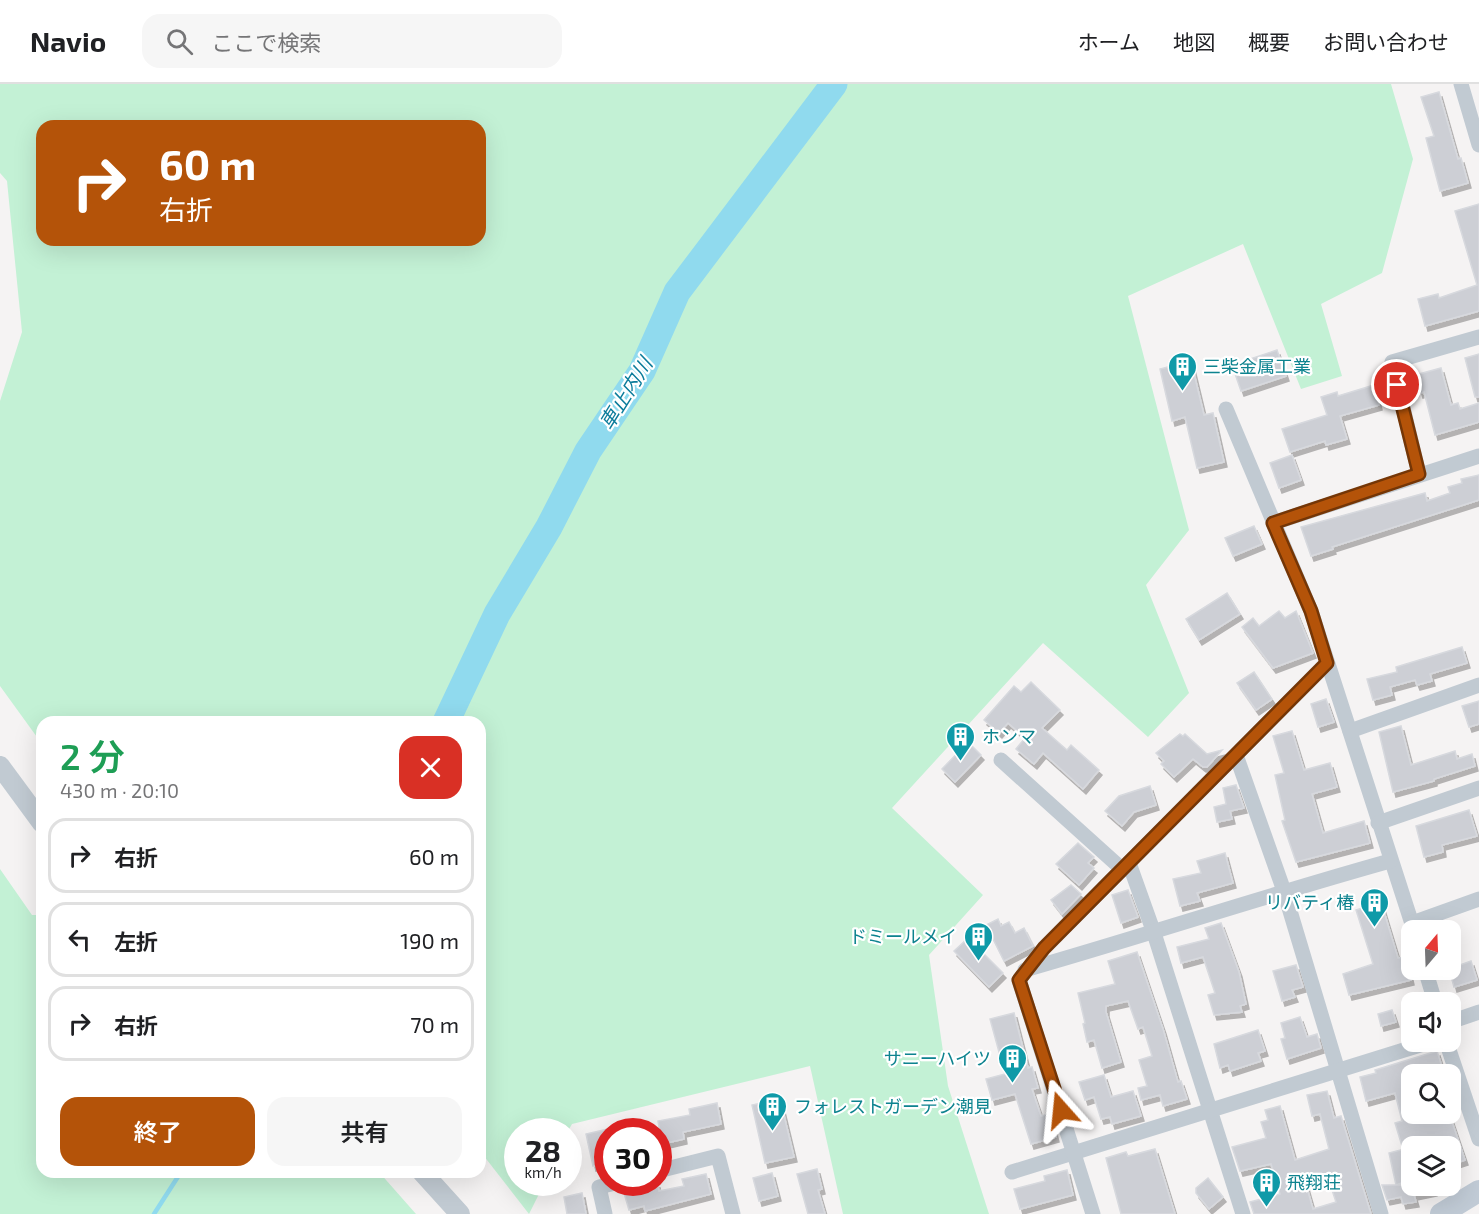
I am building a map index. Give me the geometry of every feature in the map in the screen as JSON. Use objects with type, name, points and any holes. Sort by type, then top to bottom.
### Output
[{"type":"main road","points":[[1441,1214],[1479,1191]]},
{"type":"street","points":[[1461,84],[1478,140]]},
{"type":"street","points":[[1419,474],[1392,362],[1479,337]]},
{"type":"street","points":[[1226,409],[1311,611],[1411,920]]},
{"type":"street","points":[[1273,523],[1479,456]]},
{"type":"street","points":[[1093,1214],[1019,980],[1024,970],[1327,663]]},
{"type":"street","points":[[1350,731],[1479,685]]},
{"type":"street","points":[[1236,754],[1284,891],[1340,1069],[1381,1214]]},
{"type":"street","points":[[1001,760],[1126,866],[1154,933],[1243,1214]]},
{"type":"street","points":[[0,766],[36,815]]},
{"type":"street","points":[[1378,823],[1479,788]]},
{"type":"street","points":[[1024,970],[1390,861]]},
{"type":"street","points":[[1427,920],[1479,898]]},
{"type":"street","points":[[1461,1018],[1479,1012]]},
{"type":"street","points":[[1012,1172],[1401,1050]]},
{"type":"street","points":[[1450,1052],[1479,1139]]},
{"type":"street","points":[[672,1168],[718,1156],[733,1214]]},
{"type":"street","points":[[427,1178],[460,1214]]},
{"type":"street","points":[[601,1196],[605,1214]]},
{"type":"green space","points":[[0,84],[1391,84],[1413,159],[1382,273],[1321,304],[1342,376],[1301,389],[1243,244],[1128,296],[1189,530],[1146,585],[1189,693],[1148,737],[1043,643],[892,808],[983,895],[929,955],[948,1086],[989,1214],[843,1214],[810,1066],[582,1122],[582,1118],[504,1118],[504,1182],[486,1159],[486,716],[36,716],[36,736],[0,686],[0,401],[22,332],[7,181],[0,173]]},
{"type":"green space","points":[[0,869],[32,915],[36,915],[36,1178],[384,1178],[416,1214],[0,1214]]},
{"type":"green space","points":[[515,1196],[538,1196],[529,1214]]},
{"type":"building","points":[[1439,92],[1458,159],[1461,158],[1468,183],[1440,191],[1426,138],[1434,136],[1421,97]]},
{"type":"building","points":[[1479,204],[1479,311],[1425,326],[1418,299],[1438,294],[1439,298],[1477,285],[1455,211]]},
{"type":"building","points":[[1277,350],[1286,376],[1241,391],[1232,365]]},
{"type":"building","points":[[1479,354],[1479,397],[1475,397],[1465,358]]},
{"type":"building","points":[[1191,361],[1204,415],[1213,413],[1224,462],[1197,468],[1185,417],[1172,421],[1160,369]]},
{"type":"building","points":[[1441,368],[1451,405],[1458,403],[1460,409],[1479,403],[1479,422],[1435,435],[1424,392],[1420,393],[1415,375]]},
{"type":"building","points":[[1374,385],[1379,405],[1340,416],[1347,439],[1326,445],[1325,441],[1290,452],[1282,429],[1327,415],[1321,397],[1337,392],[1338,396]]},
{"type":"building","points":[[1292,455],[1301,480],[1279,488],[1270,463]]},
{"type":"building","points":[[1479,475],[1479,500],[1332,547],[1333,549],[1311,556],[1301,527],[1425,493],[1427,501],[1450,493],[1448,487],[1462,483],[1461,479]]},
{"type":"building","points":[[1254,526],[1262,544],[1233,556],[1225,538]]},
{"type":"building","points":[[1227,593],[1240,614],[1199,640],[1186,619]]},
{"type":"building","points":[[1279,611],[1285,618],[1296,611],[1313,653],[1273,668],[1242,627],[1253,618],[1259,626]]},
{"type":"building","points":[[1462,647],[1467,663],[1430,674],[1432,681],[1417,685],[1415,680],[1390,687],[1392,695],[1373,700],[1367,679],[1397,672],[1396,667]]},
{"type":"building","points":[[1254,672],[1272,699],[1256,710],[1237,683]]},
{"type":"building","points":[[1031,682],[1060,710],[1042,728],[1067,750],[1071,745],[1099,770],[1083,789],[1043,753],[1034,764],[1016,749],[1025,738],[1008,723],[999,733],[984,720],[1014,686],[1021,692]]},
{"type":"building","points":[[1326,699],[1334,722],[1318,727],[1311,704]]},
{"type":"building","points":[[1479,701],[1479,724],[1469,727],[1462,706]]},
{"type":"building","points":[[1401,726],[1411,765],[1455,751],[1457,759],[1472,754],[1475,766],[1434,779],[1434,781],[1393,792],[1379,732]]},
{"type":"building","points":[[1292,731],[1304,770],[1330,763],[1337,787],[1312,794],[1323,833],[1364,821],[1370,843],[1296,862],[1282,821],[1285,820],[1275,775],[1284,773],[1273,736]]},
{"type":"building","points":[[1180,734],[1183,736],[1185,734],[1207,754],[1222,750],[1207,767],[1203,767],[1193,759],[1174,777],[1161,764],[1164,761],[1156,753]]},
{"type":"building","name":"ホンマ","points":[[968,742],[981,755],[955,782],[942,769]]},
{"type":"building","points":[[1236,785],[1244,808],[1230,811],[1232,819],[1217,822],[1214,807],[1226,804],[1223,788]]},
{"type":"building","points":[[1150,786],[1156,805],[1134,812],[1122,826],[1105,811],[1119,796]]},
{"type":"building","points":[[1469,810],[1477,836],[1442,845],[1443,852],[1424,857],[1416,826]]},
{"type":"building","points":[[1078,843],[1094,857],[1088,863],[1094,868],[1079,885],[1056,864]]},
{"type":"building","points":[[1225,853],[1233,883],[1197,893],[1200,901],[1180,906],[1173,879],[1201,873],[1197,861]]},
{"type":"building","points":[[1071,885],[1081,894],[1062,914],[1051,900]]},
{"type":"building","points":[[1128,890],[1138,917],[1121,923],[1112,895]]},
{"type":"building","points":[[1381,902],[1398,958],[1401,958],[1401,980],[1411,980],[1349,995],[1343,974],[1373,964],[1356,910]]},
{"type":"building","points":[[998,919],[1001,926],[1009,922],[1015,933],[1024,928],[1033,946],[1004,961],[986,925]]},
{"type":"building","points":[[1221,923],[1239,972],[1246,1004],[1240,1006],[1242,1012],[1214,1015],[1208,995],[1215,993],[1203,957],[1181,963],[1177,947],[1209,939],[1205,928]]},
{"type":"building","name":"ドミールメイ","points":[[968,938],[1003,973],[989,987],[954,951]]},
{"type":"building","points":[[1137,952],[1178,1082],[1181,1081],[1187,1099],[1163,1106],[1160,1095],[1141,1100],[1138,1088],[1147,1086],[1139,1060],[1152,1056],[1143,1027],[1138,1029],[1128,1001],[1106,1006],[1121,1062],[1102,1068],[1094,1040],[1087,1042],[1083,1024],[1085,1023],[1078,993],[1115,984],[1108,961]]},
{"type":"building","points":[[1471,961],[1477,980],[1454,987],[1452,980],[1461,980],[1461,965]]},
{"type":"building","points":[[1296,965],[1303,987],[1292,990],[1295,997],[1282,1001],[1273,971]]},
{"type":"building","points":[[1392,1010],[1396,1022],[1381,1026],[1378,1014]]},
{"type":"building","points":[[1014,1013],[1028,1068],[1032,1067],[1038,1088],[1032,1089],[1041,1116],[1050,1114],[1056,1137],[1031,1144],[1015,1094],[992,1100],[986,1079],[1005,1074],[990,1019]]},
{"type":"building","points":[[1300,1017],[1307,1037],[1317,1034],[1321,1048],[1287,1059],[1281,1039],[1285,1038],[1281,1023]]},
{"type":"building","points":[[1258,1030],[1265,1051],[1258,1053],[1261,1061],[1230,1071],[1228,1065],[1220,1068],[1214,1044]]},
{"type":"building","points":[[1434,1052],[1437,1052],[1441,1064],[1401,1064],[1401,1117],[1395,1093],[1366,1101],[1360,1077],[1376,1073],[1375,1070]]},
{"type":"building","points":[[1104,1075],[1111,1097],[1133,1091],[1141,1116],[1112,1124],[1110,1117],[1101,1119],[1094,1097],[1085,1100],[1079,1082]]},
{"type":"building","points":[[1327,1091],[1334,1118],[1341,1116],[1371,1214],[1254,1214],[1250,1202],[1280,1194],[1271,1164],[1240,1171],[1232,1147],[1266,1138],[1261,1122],[1268,1120],[1265,1110],[1280,1106],[1295,1160],[1329,1149],[1320,1114],[1312,1116],[1307,1095]],"holes":[[[1327,1175],[1336,1202],[1313,1209],[1305,1181]]]},
{"type":"building","name":"フォレストガーデン潮見","points":[[780,1099],[794,1157],[765,1163],[752,1105]]},
{"type":"building","points":[[717,1103],[721,1124],[683,1132],[684,1139],[672,1142],[672,1118],[690,1115],[689,1109]]},
{"type":"building","points":[[1401,1121],[1401,1124],[1453,1124],[1457,1136],[1401,1136],[1401,1143],[1395,1123]]},
{"type":"building","points":[[594,1132],[593,1166],[586,1134]]},
{"type":"building","points":[[1461,1148],[1465,1160],[1461,1161]]},
{"type":"building","points":[[1155,1149],[1175,1214],[1121,1214],[1106,1158],[1126,1152],[1128,1156]]},
{"type":"building","points":[[1401,1150],[1401,1183],[1396,1185],[1389,1153]]},
{"type":"building","points":[[817,1169],[822,1189],[818,1190],[825,1214],[808,1214],[797,1174]]},
{"type":"building","points":[[1067,1170],[1073,1195],[1020,1209],[1014,1189],[1045,1181],[1044,1176]]},
{"type":"building","points":[[772,1173],[778,1196],[759,1201],[753,1178]]},
{"type":"building","points":[[706,1174],[711,1194],[645,1211],[644,1206],[629,1210],[625,1196],[672,1196],[672,1188],[684,1186],[682,1179]]},
{"type":"building","points":[[1208,1178],[1223,1197],[1209,1209],[1196,1193],[1196,1188]]},
{"type":"building","points":[[1382,1185],[1401,1185],[1401,1196],[1414,1196],[1416,1202],[1403,1204],[1401,1197],[1387,1200]]},
{"type":"building","points":[[582,1193],[586,1214],[567,1214],[564,1197],[582,1196]]},
{"type":"waterway","name":"車止内川","points":[[449,716],[497,614],[549,527],[588,451],[642,371],[677,292],[834,84]]},
{"type":"waterway","name":"車止内川","points":[[154,1214],[177,1178]]},
{"type":"place","name":"三柴金属工業","points":[[1182,392]]},
{"type":"place","name":"ホンマ","points":[[961,762]]},
{"type":"place","name":"リバティ椿","points":[[1375,928]]},
{"type":"place","name":"ドミールメイ","points":[[978,962]]},
{"type":"place","name":"サニーハイツ","points":[[1012,1084]]},
{"type":"place","name":"フォレストガーデン潮見","points":[[773,1132]]},
{"type":"place","name":"飛翔荘","points":[[1266,1208]]},
{"type":"route","points":[[1061,1110],[1019,980],[1024,970],[1044,948],[1327,663],[1311,611],[1273,523],[1419,474],[1397,385]]}]
